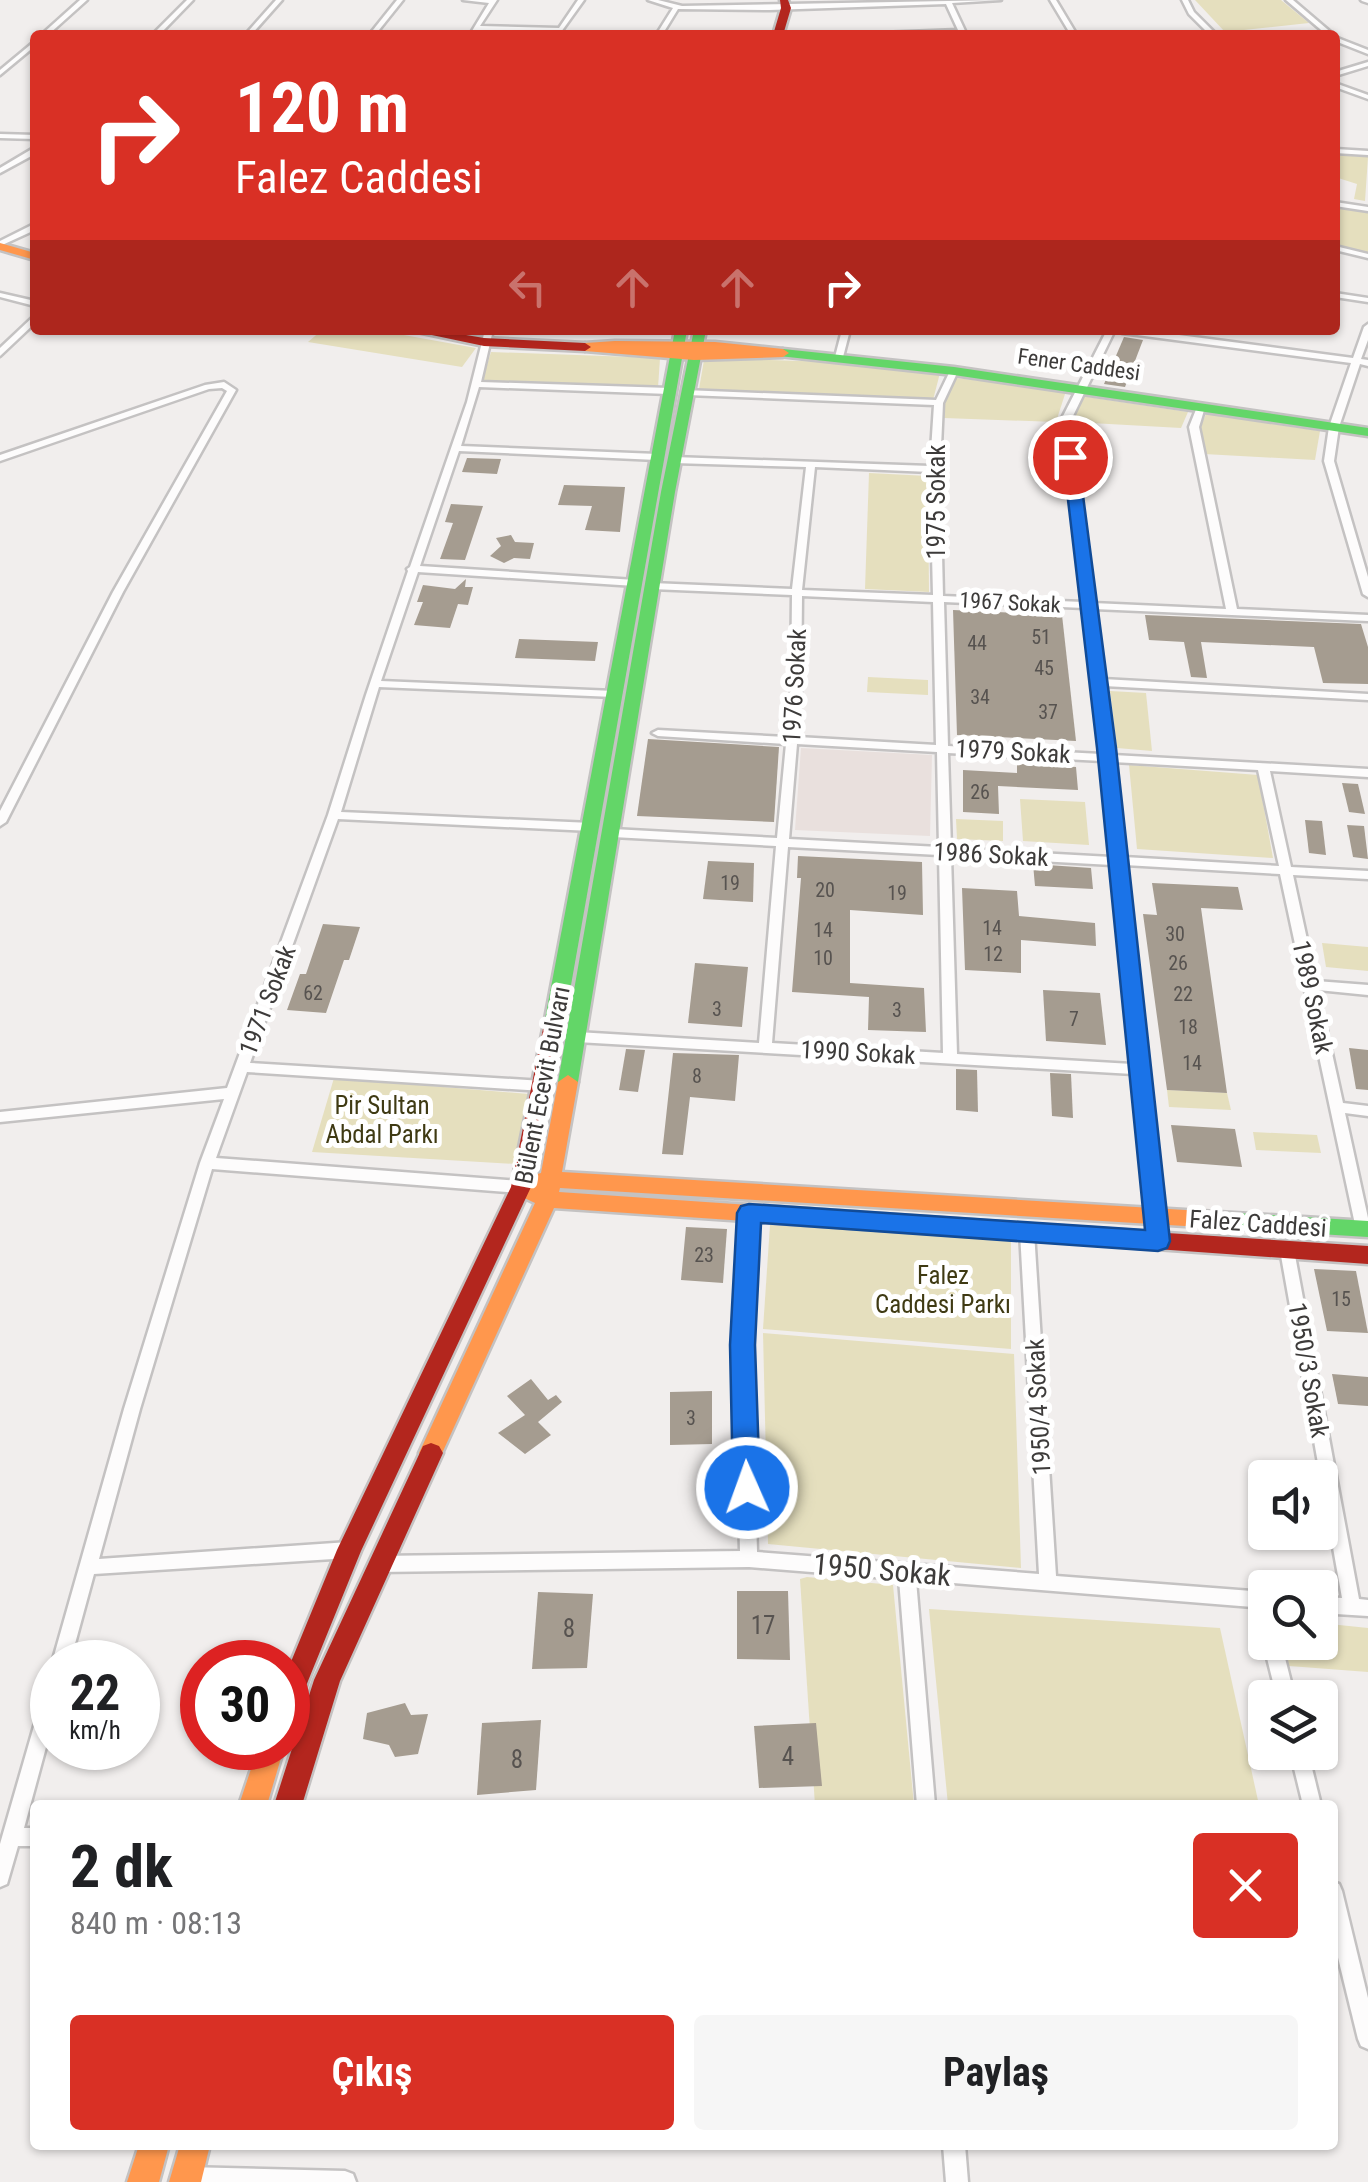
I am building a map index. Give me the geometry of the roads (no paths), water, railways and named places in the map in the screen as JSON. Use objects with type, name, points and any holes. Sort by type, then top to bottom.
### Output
[{"type":"main road","points":[[764,30],[777,4]]},
{"type":"main road","points":[[777,4],[778,30]]},
{"type":"main road","points":[[0,245],[30,255]]},
{"type":"main road","name":"Fener Caddesi","points":[[486,336],[585,347],[687,344],[838,358],[1083,389],[1368,432]]},
{"type":"main road","name":"Bülent Ecevit Bulvarı","points":[[290,1800],[328,1680],[548,1189],[613,833],[644,584],[687,344]]},
{"type":"main road","name":"Bülent Ecevit Bulvarı","points":[[310,1647],[350,1550],[520,1187],[543,1086],[614,694],[644,584]]},
{"type":"main road","points":[[520,1187],[548,1189]]},
{"type":"main road","name":"Falez Caddesi","points":[[548,1189],[749,1213],[1368,1256]]},
{"type":"main road","name":"Falez Caddesi","points":[[548,1189],[1366,1229]]},
{"type":"main road","points":[[1155,1216],[1158,1241]]},
{"type":"main road","points":[[255,1800],[264,1770]]},
{"type":"main road","points":[[143,2182],[153,2150]]},
{"type":"main road","points":[[186,2180],[194,2150]]},
{"type":"street","points":[[50,30],[84,0]]},
{"type":"street","points":[[160,30],[190,0]]},
{"type":"street","points":[[252,30],[278,0]]},
{"type":"street","points":[[376,30],[400,0]]},
{"type":"street","points":[[466,0],[494,1]]},
{"type":"street","points":[[561,30],[582,0]]},
{"type":"street","points":[[652,0],[676,8],[998,0]]},
{"type":"street","points":[[1053,0],[1071,30]]},
{"type":"street","points":[[1185,0],[1191,14],[1209,30]]},
{"type":"street","points":[[1289,0],[1325,30]]},
{"type":"street","points":[[474,30],[494,1]]},
{"type":"street","points":[[947,1],[960,30]]},
{"type":"street","points":[[662,30],[676,8]]},
{"type":"street","points":[[1340,40],[1368,52]]},
{"type":"street","points":[[0,74],[30,47]]},
{"type":"street","points":[[1340,72],[1368,64]]},
{"type":"street","points":[[1340,87],[1364,95]]},
{"type":"street","points":[[0,136],[30,137]]},
{"type":"street","points":[[1340,151],[1368,154]]},
{"type":"street","points":[[0,171],[30,155]]},
{"type":"street","points":[[1340,205],[1368,209]]},
{"type":"street","points":[[0,245],[30,230]]},
{"type":"street","points":[[1340,249],[1368,256]]},
{"type":"street","points":[[0,295],[30,303]]},
{"type":"street","points":[[1340,296],[1368,300]]},
{"type":"street","points":[[0,353],[30,323]]},
{"type":"street","points":[[1368,327],[1334,426],[1329,461],[1368,594]]},
{"type":"street","points":[[838,358],[845,335]]},
{"type":"street","points":[[1110,335],[1066,420],[1107,756],[1155,1216]]},
{"type":"street","points":[[1158,335],[1368,363]]},
{"type":"street","name":"1971 Sokak","points":[[68,1640],[207,1163],[334,815],[476,384],[486,336]]},
{"type":"street","name":"1975 Sokak","points":[[950,1057],[935,470],[939,402],[954,371]]},
{"type":"street","points":[[476,384],[939,402]]},
{"type":"street","points":[[0,458],[208,387],[224,385],[232,390],[118,592],[0,822]]},
{"type":"street","points":[[1202,407],[1194,427],[1232,612]]},
{"type":"street","points":[[454,448],[935,470]]},
{"type":"street","name":"1976 Sokak","points":[[765,1046],[811,464]]},
{"type":"street","points":[[412,569],[644,584]]},
{"type":"street","name":"1967 Sokak","points":[[644,584],[1368,618]]},
{"type":"street","points":[[1098,682],[1368,697]]},
{"type":"street","points":[[375,684],[614,694]]},
{"type":"street","name":"1979 Sokak","points":[[658,734],[1368,773]]},
{"type":"street","name":"1989 Sokak","points":[[1263,766],[1366,1229]]},
{"type":"street","points":[[334,815],[591,827]]},
{"type":"street","name":"1986 Sokak","points":[[613,833],[1285,868],[1368,876]]},
{"type":"street","points":[[1310,985],[1368,990]]},
{"type":"street","name":"1990 Sokak","points":[[577,1037],[1138,1068]]},
{"type":"street","points":[[242,1067],[543,1086]]},
{"type":"street","points":[[0,1117],[231,1093]]},
{"type":"street","points":[[1337,1108],[1368,1111]]},
{"type":"street","points":[[207,1163],[520,1187]]},
{"type":"street","points":[[749,1213],[742,1345],[749,1559]]},
{"type":"street","name":"1950/4 Sokak","points":[[1027,1232],[1048,1583]]},
{"type":"street","name":"1950/3 Sokak","points":[[1286,1250],[1360,1607]]},
{"type":"street","points":[[87,1567],[350,1550]]},
{"type":"street","name":"1950 Sokak","points":[[378,1564],[749,1559],[1048,1583],[1248,1604]]},
{"type":"street","points":[[907,1572],[926,1800]]},
{"type":"street","points":[[32,1800],[38,1770]]},
{"type":"street","points":[[1304,1770],[1311,1800]]},
{"type":"street","points":[[0,1877],[25,1837],[30,1811]]},
{"type":"street","points":[[1338,1915],[1368,2039]]},
{"type":"street","points":[[954,2150],[957,2182]]},
{"type":"street","points":[[186,2180],[344,2182]]},
{"type":"park label","name":"Pir Sultan Abdal Parkı","points":[[382,1120]]},
{"type":"park label","name":"Falez Caddesi Parkı","points":[[943,1290]]}]
